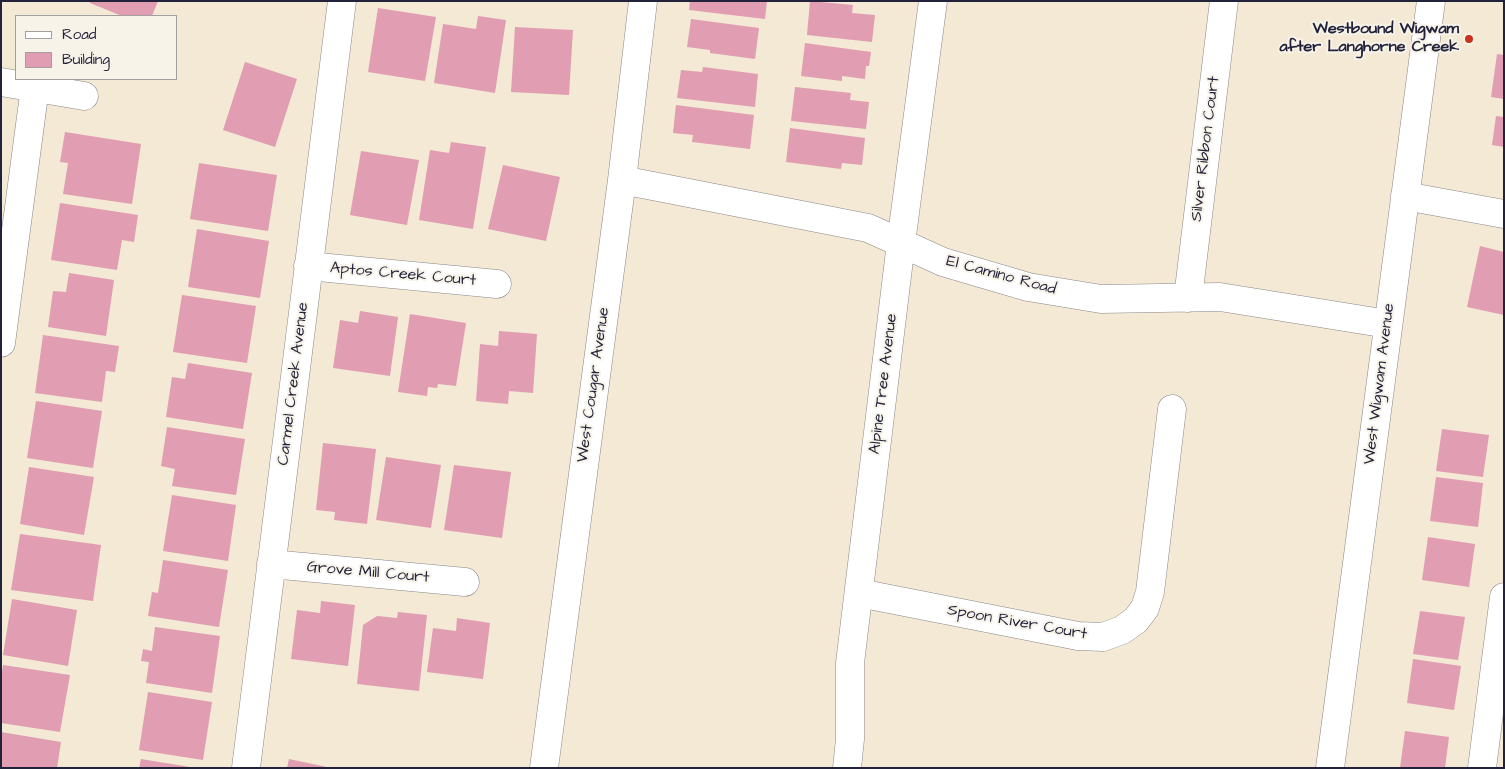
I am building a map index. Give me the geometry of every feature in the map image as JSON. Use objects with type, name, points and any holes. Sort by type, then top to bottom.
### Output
[{"type":"street","name":"Carmel Creek Avenue","points":[[246,768],[342,1]]},
{"type":"street","name":"West Cougar Avenue","points":[[544,768],[622,180],[643,1]]},
{"type":"street","name":"Alpine Tree Avenue","points":[[846,768],[850,739],[850,662],[901,243],[933,1]]},
{"type":"street","name":"Silver Ribbon Court","points":[[1188,298],[1224,1]]},
{"type":"street","name":"West Wigwam Avenue","points":[[1330,768],[1431,1]]},
{"type":"street","points":[[1,82],[84,96]]},
{"type":"street","points":[[1,342],[34,87]]},
{"type":"street","name":"El Camino Road","points":[[622,180],[868,228],[942,262],[1028,286],[1101,299],[1220,297],[1388,324]]},
{"type":"street","points":[[1405,196],[1504,214]]},
{"type":"street","name":"Aptos Creek Court","points":[[308,266],[497,284]]},
{"type":"street","name":"Spoon River Court","points":[[859,593],[1078,636],[1103,637],[1122,630],[1136,620],[1145,608],[1150,592],[1172,409]]},
{"type":"street","name":"Grove Mill Court","points":[[271,564],[464,582]]},
{"type":"street","points":[[1482,768],[1504,597]]},
{"type":"building","points":[[90,1],[158,1],[152,15],[120,15],[90,3]]},
{"type":"building","points":[[690,1],[767,1],[765,19],[689,10]]},
{"type":"building","points":[[810,1],[853,5],[852,13],[875,15],[872,42],[807,35]]},
{"type":"building","points":[[378,8],[436,17],[425,81],[368,72]]},
{"type":"building","points":[[478,16],[506,20],[495,93],[434,83],[443,24],[476,29]]},
{"type":"building","points":[[691,19],[759,28],[755,59],[710,53],[710,50],[687,47]]},
{"type":"building","points":[[515,27],[573,30],[569,95],[511,92]]},
{"type":"building","points":[[805,43],[871,52],[869,66],[866,66],[865,79],[842,76],[842,81],[801,76]]},
{"type":"building","points":[[1497,54],[1504,55],[1504,99],[1491,97]]},
{"type":"building","points":[[245,62],[297,79],[275,147],[223,130]]},
{"type":"building","points":[[703,67],[758,74],[755,107],[677,98],[681,70],[702,72]]},
{"type":"building","points":[[795,87],[851,93],[850,100],[869,102],[866,129],[791,121]]},
{"type":"building","points":[[676,105],[754,115],[750,149],[692,142],[693,135],[673,133]]},
{"type":"building","points":[[1496,116],[1504,117],[1504,147],[1492,145]]},
{"type":"building","points":[[790,128],[865,138],[862,165],[842,163],[841,169],[786,162]]},
{"type":"building","points":[[65,132],[141,144],[132,204],[63,194],[68,163],[60,162]]},
{"type":"building","points":[[451,142],[486,147],[473,229],[419,220],[430,150],[449,153]]},
{"type":"building","points":[[361,151],[419,160],[407,225],[350,215]]},
{"type":"building","points":[[199,163],[277,175],[268,231],[190,219]]},
{"type":"building","points":[[503,165],[560,177],[546,241],[488,229]]},
{"type":"building","points":[[60,203],[138,215],[134,242],[122,240],[117,270],[51,260]]},
{"type":"building","points":[[197,229],[269,241],[260,298],[188,287]]},
{"type":"building","points":[[1480,246],[1504,252],[1504,315],[1467,307]]},
{"type":"building","points":[[69,273],[114,280],[106,336],[48,327],[53,291],[66,292]]},
{"type":"building","points":[[182,295],[256,306],[247,363],[173,352]]},
{"type":"building","points":[[360,311],[398,317],[390,376],[333,368],[340,320],[358,323]]},
{"type":"building","points":[[410,314],[466,323],[456,386],[438,384],[437,388],[428,387],[427,396],[398,392]]},
{"type":"building","points":[[499,331],[537,334],[533,393],[509,391],[508,404],[476,401],[480,344],[498,346]]},
{"type":"building","points":[[43,335],[119,346],[115,372],[106,371],[102,402],[35,393]]},
{"type":"building","points":[[188,363],[252,373],[243,429],[166,417],[172,377],[185,379]]},
{"type":"building","points":[[36,401],[102,411],[93,468],[27,458]]},
{"type":"building","points":[[167,427],[245,439],[236,495],[172,486],[175,469],[161,466]]},
{"type":"building","points":[[1442,429],[1489,435],[1483,477],[1436,471]]},
{"type":"building","points":[[323,443],[376,449],[367,524],[334,520],[335,512],[316,510]]},
{"type":"building","points":[[386,457],[441,465],[431,528],[376,520]]},
{"type":"building","points":[[454,465],[511,472],[502,538],[444,530]]},
{"type":"building","points":[[29,467],[94,477],[84,535],[20,524]]},
{"type":"building","points":[[1436,477],[1483,483],[1478,527],[1430,521]]},
{"type":"building","points":[[172,495],[236,505],[228,561],[163,551]]},
{"type":"building","points":[[20,534],[101,545],[93,601],[11,590]]},
{"type":"building","points":[[1428,537],[1475,544],[1469,587],[1422,580]]},
{"type":"building","points":[[163,560],[228,570],[219,627],[148,616],[152,592],[158,593]]},
{"type":"building","points":[[12,599],[77,610],[68,666],[3,655]]},
{"type":"building","points":[[321,601],[355,605],[348,666],[291,659],[297,610],[320,613]]},
{"type":"building","points":[[1420,611],[1465,617],[1458,660],[1413,654]]},
{"type":"building","points":[[398,612],[427,615],[419,691],[357,684],[363,625],[377,616],[397,618]]},
{"type":"building","points":[[457,618],[490,623],[483,679],[427,672],[433,628],[456,631]]},
{"type":"building","points":[[155,627],[220,636],[212,693],[146,683],[149,662],[141,661],[143,649],[152,651]]},
{"type":"building","points":[[1413,659],[1461,666],[1454,710],[1407,703]]},
{"type":"building","points":[[3,665],[70,675],[60,732],[1,723],[1,679]]},
{"type":"building","points":[[148,692],[212,702],[203,760],[139,750]]},
{"type":"building","points":[[1405,731],[1449,737],[1445,768],[1400,768]]},
{"type":"building","points":[[1,732],[61,742],[57,768],[1,768]]},
{"type":"building","points":[[141,759],[190,767],[190,768],[139,768]]},
{"type":"building","points":[[289,759],[327,767],[287,768]]},
{"type":"place","name":"Westbound Wigwam after Langhorne Creek","points":[[1469,39]]}]
